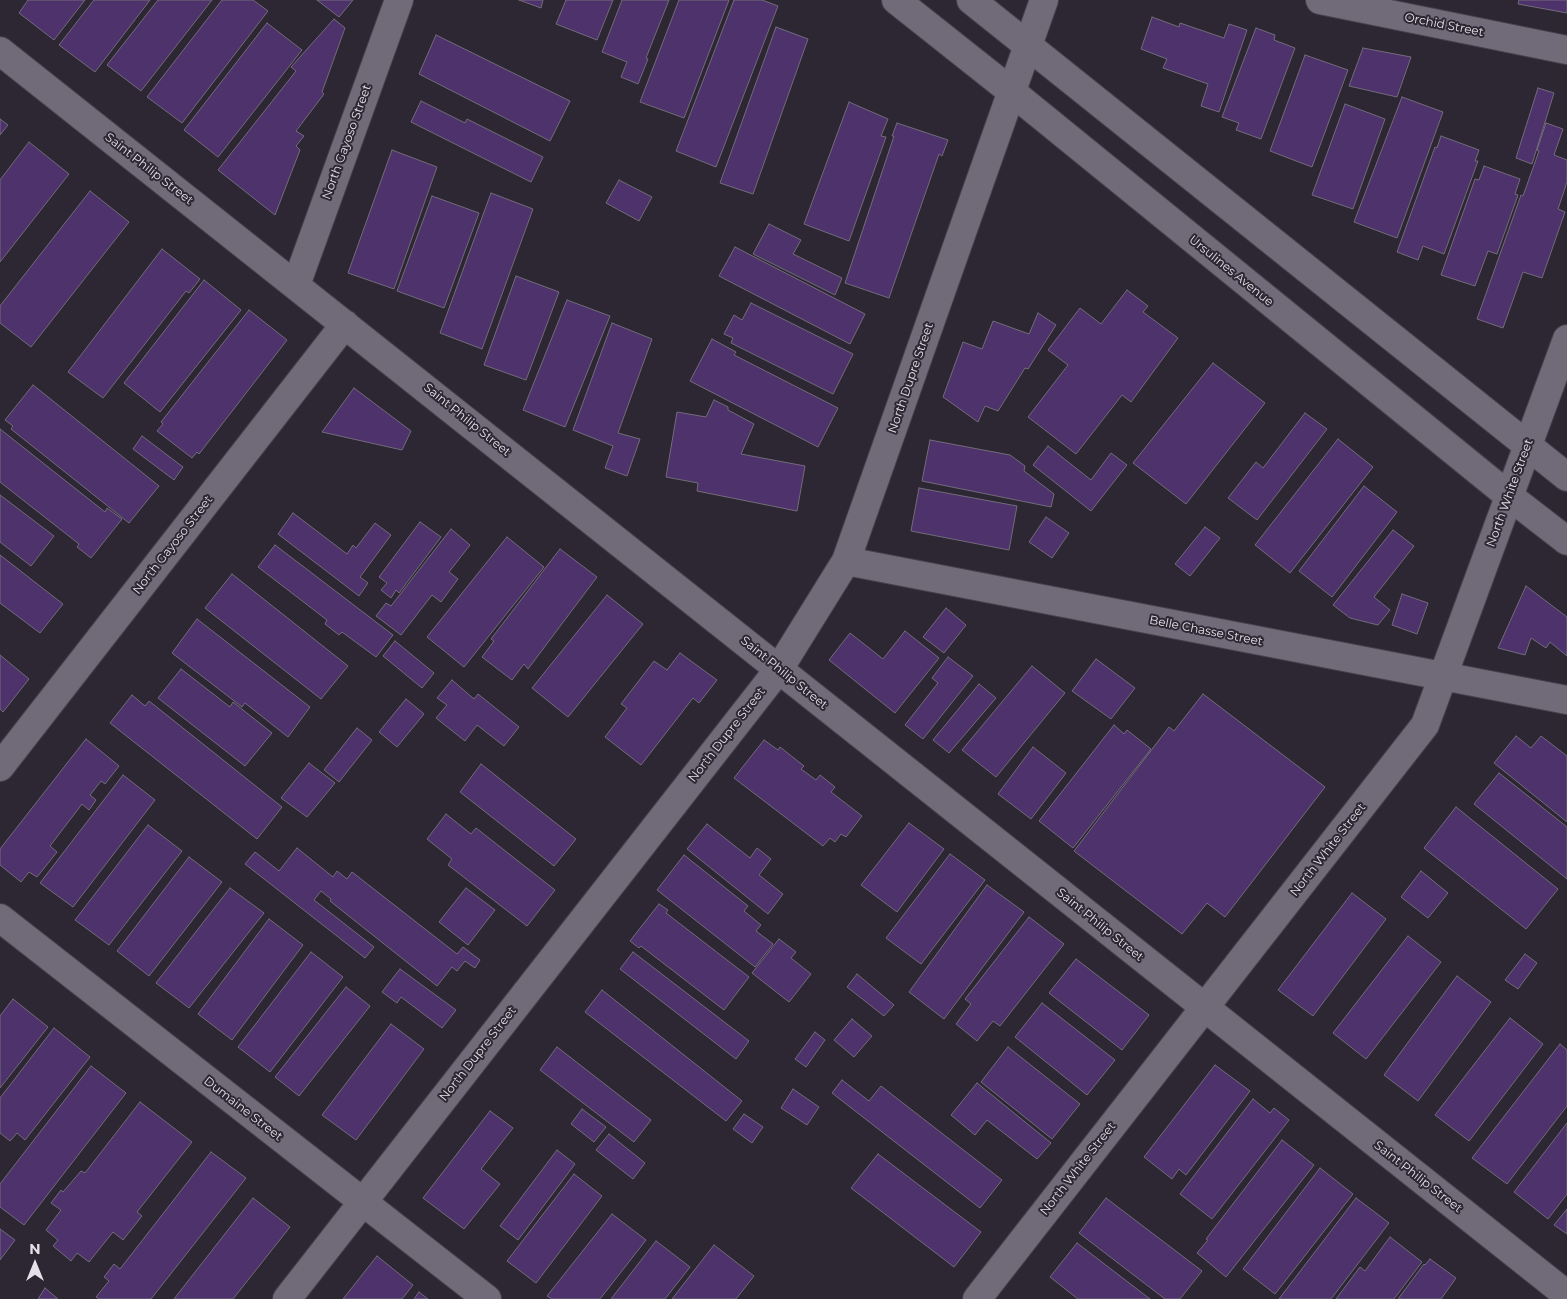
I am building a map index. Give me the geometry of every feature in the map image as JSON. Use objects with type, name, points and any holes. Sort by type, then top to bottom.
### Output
[{"type":"street","name":"North Gayoso Street","points":[[296,285],[398,0]]},
{"type":"street","name":"Ursulines Avenue","points":[[896,0],[1567,541]]},
{"type":"street","points":[[971,0],[1567,477]]},
{"type":"street","name":"North Dupre Street","points":[[287,1299],[778,669],[846,561],[1044,0]]},
{"type":"street","name":"Orchid Street","points":[[1320,0],[1567,50]]},
{"type":"street","name":"Saint Philip Street","points":[[0,51],[1567,1295]]},
{"type":"street","name":"North Gayoso Street","points":[[0,767],[345,324]]},
{"type":"street","name":"North White Street","points":[[977,1299],[1426,725],[1567,339]]},
{"type":"street","name":"Belle Chasse Street","points":[[846,561],[1567,700]]},
{"type":"street","name":"Dumaine Street","points":[[0,918],[487,1299]]},
{"type":"building","points":[[28,0],[85,0],[54,40],[19,13]]},
{"type":"building","points":[[94,0],[150,0],[95,72],[59,45]]},
{"type":"building","points":[[158,0],[212,0],[141,91],[107,65]]},
{"type":"building","points":[[222,0],[253,0],[268,11],[182,123],[147,97]]},
{"type":"building","points":[[317,0],[353,0],[339,17]]},
{"type":"building","points":[[519,0],[543,0],[541,8]]},
{"type":"building","points":[[566,0],[613,0],[597,40],[556,24]]},
{"type":"building","points":[[622,0],[669,0],[638,84],[621,77],[627,62],[602,52]]},
{"type":"building","points":[[679,0],[729,0],[684,118],[640,102]]},
{"type":"building","points":[[734,0],[762,0],[778,6],[716,167],[676,151]]},
{"type":"building","points":[[1519,0],[1567,0],[1567,13],[1518,4]]},
{"type":"building","points":[[1152,17],[1179,27],[1180,23],[1224,38],[1229,24],[1247,30],[1219,112],[1201,106],[1208,84],[1163,68],[1167,59],[1141,49]]},
{"type":"building","points":[[334,19],[345,28],[322,92],[324,94],[296,131],[304,136],[296,146],[300,150],[275,215],[218,170],[296,71],[291,67]]},
{"type":"building","points":[[267,23],[302,50],[218,157],[184,130]]},
{"type":"building","points":[[776,27],[808,39],[753,194],[720,183]]},
{"type":"building","points":[[1256,28],[1275,35],[1274,40],[1295,48],[1261,139],[1236,130],[1239,123],[1222,117]]},
{"type":"building","points":[[436,35],[570,101],[550,141],[419,74]]},
{"type":"building","points":[[1363,48],[1411,57],[1397,97],[1349,86]]},
{"type":"building","points":[[1305,55],[1348,70],[1312,167],[1270,151]]},
{"type":"building","points":[[1538,88],[1554,93],[1532,164],[1516,158]]},
{"type":"building","points":[[1402,97],[1443,112],[1397,238],[1354,222]]},
{"type":"building","points":[[421,101],[465,123],[467,119],[543,157],[531,182],[411,122]]},
{"type":"building","points":[[849,102],[888,119],[881,136],[886,137],[849,241],[804,224]]},
{"type":"building","points":[[1345,104],[1385,119],[1353,209],[1312,195]]},
{"type":"building","points":[[0,119],[8,125],[0,135]]},
{"type":"building","points":[[897,123],[948,140],[942,156],[939,154],[889,298],[845,283]]},
{"type":"building","points":[[1546,123],[1563,129],[1554,155],[1567,160],[1567,182],[1558,209],[1565,212],[1542,278],[1523,272],[1503,328],[1477,319],[1521,195],[1523,196],[1539,151],[1537,150]]},
{"type":"building","points":[[1441,136],[1479,150],[1475,161],[1478,161],[1444,254],[1423,246],[1418,260],[1397,252],[1435,147],[1437,148]]},
{"type":"building","points":[[29,142],[69,174],[0,262],[0,180]]},
{"type":"building","points":[[392,150],[437,167],[394,289],[348,273]]},
{"type":"building","points":[[1484,166],[1520,179],[1515,194],[1518,195],[1497,254],[1488,251],[1475,286],[1441,275],[1475,179],[1479,180]]},
{"type":"building","points":[[619,180],[652,197],[639,221],[606,203]]},
{"type":"building","points":[[90,191],[129,222],[31,347],[0,323],[0,306]]},
{"type":"building","points":[[491,193],[533,209],[482,349],[440,333]]},
{"type":"building","points":[[432,196],[479,213],[444,308],[397,291]]},
{"type":"building","points":[[769,224],[801,240],[793,254],[842,278],[835,295],[753,254]]},
{"type":"building","points":[[735,247],[865,314],[850,344],[719,276]]},
{"type":"building","points":[[162,249],[200,279],[189,293],[186,291],[103,398],[68,372]]},
{"type":"building","points":[[516,276],[559,292],[526,380],[484,365]]},
{"type":"building","points":[[204,280],[241,310],[160,412],[124,383]]},
{"type":"building","points":[[1127,290],[1148,306],[1143,312],[1178,338],[1131,402],[1122,395],[1076,454],[1028,417],[1068,365],[1048,350],[1080,308],[1101,324]]},
{"type":"building","points":[[567,300],[610,316],[565,427],[523,410]]},
{"type":"building","points":[[751,303],[853,354],[833,394],[731,343],[733,338],[724,334],[734,315],[742,320]]},
{"type":"building","points":[[249,310],[287,340],[199,454],[197,452],[192,458],[157,431],[163,424],[161,422]]},
{"type":"building","points":[[1038,313],[1056,325],[1028,369],[1025,368],[998,411],[985,406],[978,422],[943,397],[963,342],[982,349],[993,321],[1029,334]]},
{"type":"building","points":[[612,323],[652,339],[618,433],[640,439],[627,476],[605,468],[613,446],[573,430]]},
{"type":"building","points":[[712,339],[736,352],[734,355],[838,408],[818,447],[690,381]]},
{"type":"building","points":[[1213,363],[1265,403],[1186,504],[1133,463]]},
{"type":"building","points":[[33,385],[159,486],[129,523],[11,429],[13,426],[5,420]]},
{"type":"building","points":[[354,388],[411,431],[402,450],[322,432]]},
{"type":"building","points":[[714,400],[754,424],[741,454],[805,466],[797,511],[697,491],[698,483],[666,477],[677,412],[706,417]]},
{"type":"building","points":[[1305,413],[1327,429],[1257,520],[1228,498],[1256,462],[1263,468]]},
{"type":"building","points":[[0,429],[105,512],[107,508],[122,519],[91,558],[77,547],[79,544],[0,482]]},
{"type":"building","points":[[142,436],[183,467],[174,480],[133,449]]},
{"type":"building","points":[[1338,439],[1373,467],[1290,573],[1255,545]]},
{"type":"building","points":[[930,440],[1010,455],[1025,466],[1024,471],[1054,494],[1051,507],[922,481]]},
{"type":"building","points":[[1048,446],[1091,480],[1111,453],[1127,465],[1091,511],[1033,465]]},
{"type":"building","points":[[1364,486],[1397,512],[1332,597],[1299,571]]},
{"type":"building","points":[[919,488],[1017,506],[1009,550],[911,531]]},
{"type":"building","points":[[0,495],[54,536],[31,566],[0,542]]},
{"type":"building","points":[[293,513],[347,554],[353,545],[356,548],[375,523],[391,535],[360,577],[368,583],[359,596],[278,534]]},
{"type":"building","points":[[1046,517],[1069,533],[1052,558],[1029,542]]},
{"type":"building","points":[[420,522],[441,537],[399,593],[396,590],[391,598],[381,590],[387,583],[379,577]]},
{"type":"building","points":[[1205,527],[1220,538],[1190,576],[1175,564]]},
{"type":"building","points":[[451,529],[470,545],[449,572],[458,579],[441,602],[432,595],[401,635],[376,616],[386,603],[391,606]]},
{"type":"building","points":[[1393,530],[1414,546],[1374,597],[1390,610],[1378,625],[1350,618],[1333,605]]},
{"type":"building","points":[[507,537],[544,567],[464,667],[427,637]]},
{"type":"building","points":[[275,545],[393,635],[376,657],[342,632],[339,635],[325,624],[327,620],[258,567]]},
{"type":"building","points":[[560,549],[597,577],[528,669],[524,664],[512,680],[482,657],[494,641],[491,639]]},
{"type":"building","points":[[0,555],[63,604],[40,633],[0,603]]},
{"type":"building","points":[[232,574],[348,666],[321,699],[205,608]]},
{"type":"building","points":[[1526,586],[1567,617],[1567,656],[1550,642],[1546,648],[1531,638],[1525,655],[1498,648]]},
{"type":"building","points":[[1402,594],[1428,603],[1417,634],[1392,625]]},
{"type":"building","points":[[607,595],[643,624],[568,717],[532,688]]},
{"type":"building","points":[[946,608],[966,625],[944,653],[923,637]]},
{"type":"building","points":[[197,619],[310,707],[288,737],[245,703],[242,707],[172,653]]},
{"type":"building","points":[[905,631],[939,658],[895,713],[829,660],[850,633],[883,659]]},
{"type":"building","points":[[395,641],[434,673],[422,688],[383,656]]},
{"type":"building","points":[[680,653],[717,680],[699,703],[693,698],[641,765],[605,737],[627,708],[621,704],[654,661],[667,670]]},
{"type":"building","points":[[0,655],[29,679],[3,712],[0,709]]},
{"type":"building","points":[[948,657],[973,676],[923,739],[905,725],[938,683],[932,678]]},
{"type":"building","points":[[1096,659],[1135,688],[1111,719],[1072,691]]},
{"type":"building","points":[[1032,666],[1065,693],[996,777],[962,750]]},
{"type":"building","points":[[181,669],[230,707],[233,702],[272,733],[245,766],[158,698]]},
{"type":"building","points":[[452,680],[474,699],[478,694],[519,727],[504,746],[477,725],[465,741],[436,718],[447,705],[437,698]]},
{"type":"building","points":[[979,684],[996,698],[949,753],[933,740]]},
{"type":"building","points":[[1203,694],[1325,787],[1225,917],[1207,903],[1182,934],[1074,851],[1169,727],[1174,731]]},
{"type":"building","points":[[132,695],[145,706],[149,701],[282,807],[257,839],[110,723]]},
{"type":"building","points":[[406,699],[424,714],[397,747],[379,732]]},
{"type":"building","points":[[1114,725],[1124,734],[1127,730],[1151,749],[1073,848],[1039,821]]},
{"type":"building","points":[[357,728],[372,740],[339,782],[324,770]]},
{"type":"building","points":[[1516,736],[1531,748],[1541,736],[1567,756],[1567,822],[1494,763]]},
{"type":"building","points":[[86,739],[119,766],[105,784],[101,781],[90,795],[96,800],[89,810],[82,804],[50,846],[57,852],[37,877],[29,872],[21,882],[0,865],[0,849]]},
{"type":"building","points":[[764,740],[778,750],[780,747],[804,766],[801,769],[816,780],[820,775],[835,787],[831,792],[862,816],[846,837],[841,834],[835,842],[830,838],[823,846],[734,778]]},
{"type":"building","points":[[1033,747],[1066,773],[1031,819],[998,794]]},
{"type":"building","points":[[309,763],[335,783],[307,817],[281,798]]},
{"type":"building","points":[[481,764],[576,839],[554,866],[460,792]]},
{"type":"building","points":[[1499,773],[1567,827],[1567,879],[1474,804]]},
{"type":"building","points":[[123,775],[155,800],[73,907],[40,883]]},
{"type":"building","points":[[1456,807],[1558,889],[1526,929],[1424,848]]},
{"type":"building","points":[[446,814],[471,834],[476,828],[555,890],[527,926],[448,865],[452,859],[427,839]]},
{"type":"building","points":[[909,823],[944,849],[897,912],[861,885]]},
{"type":"building","points":[[707,824],[750,858],[757,848],[771,859],[759,875],[783,894],[768,914],[687,849]]},
{"type":"building","points":[[148,825],[182,851],[109,945],[75,920]]},
{"type":"building","points":[[297,848],[333,877],[337,871],[347,879],[352,872],[457,954],[463,947],[480,960],[475,968],[465,961],[457,971],[452,967],[437,986],[330,901],[331,899],[321,891],[314,900],[374,947],[365,958],[245,864],[255,852],[279,871]]},
{"type":"building","points":[[950,854],[985,880],[921,964],[886,938]]},
{"type":"building","points":[[684,855],[748,906],[744,911],[761,925],[756,931],[773,944],[755,967],[657,890]]},
{"type":"building","points":[[189,857],[222,882],[149,976],[117,951]]},
{"type":"building","points":[[1421,871],[1448,893],[1428,918],[1401,897]]},
{"type":"building","points":[[987,885],[1024,912],[944,1019],[909,992]]},
{"type":"building","points":[[230,888],[264,913],[189,1008],[156,983]]},
{"type":"building","points":[[466,888],[495,910],[468,945],[439,922]]},
{"type":"building","points":[[1352,893],[1386,919],[1313,1016],[1278,990]]},
{"type":"building","points":[[659,904],[668,910],[666,913],[749,977],[724,1010],[641,946],[639,948],[630,941]]},
{"type":"building","points":[[1029,917],[1064,944],[1000,1026],[993,1021],[977,1041],[956,1024],[971,1004],[965,999]]},
{"type":"building","points":[[269,919],[303,945],[232,1040],[198,1014]]},
{"type":"building","points":[[1408,936],[1441,962],[1366,1059],[1333,1033]]},
{"type":"building","points":[[779,939],[796,952],[791,958],[811,974],[789,1002],[752,973]]},
{"type":"building","points":[[311,952],[343,977],[270,1072],[238,1047]]},
{"type":"building","points":[[633,952],[749,1041],[736,1059],[620,969]]},
{"type":"building","points":[[1525,954],[1537,963],[1518,989],[1505,980]]},
{"type":"building","points":[[1076,959],[1149,1015],[1122,1050],[1049,993]]},
{"type":"building","points":[[400,969],[456,1010],[442,1028],[401,997],[397,1003],[382,992]]},
{"type":"building","points":[[857,974],[894,1005],[884,1016],[847,987]]},
{"type":"building","points":[[1457,976],[1491,1002],[1418,1101],[1384,1075]]},
{"type":"building","points":[[346,987],[370,1006],[299,1096],[275,1077]]},
{"type":"building","points":[[602,990],[742,1101],[726,1121],[585,1012]]},
{"type":"building","points":[[13,999],[48,1027],[0,1088],[0,1016]]},
{"type":"building","points":[[1042,1003],[1115,1060],[1087,1095],[1015,1037]]},
{"type":"building","points":[[1510,1018],[1543,1044],[1469,1141],[1435,1115]]},
{"type":"building","points":[[852,1019],[872,1036],[854,1057],[834,1040]]},
{"type":"building","points":[[391,1024],[424,1049],[356,1140],[322,1115]]},
{"type":"building","points":[[54,1028],[90,1057],[25,1140],[17,1133],[10,1141],[0,1133],[0,1098]]},
{"type":"building","points":[[815,1032],[825,1040],[806,1067],[795,1059]]},
{"type":"building","points":[[1560,1044],[1567,1050],[1567,1106],[1507,1184],[1472,1158]]},
{"type":"building","points":[[557,1047],[651,1120],[634,1142],[540,1070]]},
{"type":"building","points":[[1008,1047],[1080,1104],[1052,1139],[981,1082]]},
{"type":"building","points":[[1215,1065],[1250,1091],[1186,1175],[1179,1169],[1172,1179],[1144,1157]]},
{"type":"building","points":[[91,1066],[126,1093],[24,1225],[0,1207],[0,1184]]},
{"type":"building","points":[[842,1080],[869,1101],[881,1086],[1002,1180],[980,1208],[832,1093]]},
{"type":"building","points":[[977,1083],[1051,1143],[1037,1159],[987,1120],[975,1135],[951,1115]]},
{"type":"building","points":[[793,1089],[819,1107],[807,1125],[781,1108]]},
{"type":"building","points":[[1253,1099],[1270,1113],[1274,1108],[1289,1120],[1212,1219],[1180,1194]]},
{"type":"building","points":[[140,1102],[192,1142],[137,1212],[142,1216],[123,1240],[113,1232],[89,1262],[77,1253],[71,1261],[53,1246],[58,1240],[46,1230],[61,1210],[51,1203],[61,1190],[63,1192],[81,1171],[85,1173]]},
{"type":"building","points":[[582,1109],[606,1127],[594,1142],[571,1124]]},
{"type":"building","points":[[490,1111],[513,1128],[481,1169],[500,1184],[464,1229],[423,1198]]},
{"type":"building","points":[[744,1114],[763,1127],[752,1143],[733,1129]]},
{"type":"building","points":[[1567,1123],[1567,1194],[1548,1219],[1514,1192]]},
{"type":"building","points":[[609,1134],[645,1163],[633,1179],[596,1150]]},
{"type":"building","points":[[1282,1140],[1314,1165],[1226,1277],[1197,1253]]},
{"type":"building","points":[[557,1150],[575,1164],[518,1240],[500,1226]]},
{"type":"building","points":[[211,1152],[246,1178],[151,1299],[99,1299],[96,1297],[109,1281],[104,1277],[114,1264],[120,1269]]},
{"type":"building","points":[[878,1154],[981,1232],[954,1267],[851,1188]]},
{"type":"building","points":[[1320,1168],[1353,1194],[1275,1294],[1243,1269]]},
{"type":"building","points":[[574,1174],[602,1196],[536,1283],[507,1261]]},
{"type":"building","points":[[253,1198],[290,1227],[233,1299],[174,1299]]},
{"type":"building","points":[[1106,1198],[1202,1271],[1180,1299],[1165,1299],[1079,1233]]},
{"type":"building","points":[[1356,1198],[1389,1223],[1331,1299],[1279,1299]]},
{"type":"building","points":[[1567,1209],[1567,1234],[1554,1225]]},
{"type":"building","points":[[612,1214],[646,1240],[600,1299],[552,1299],[547,1296]]},
{"type":"building","points":[[0,1229],[15,1240],[0,1260]]},
{"type":"building","points":[[1390,1237],[1422,1262],[1394,1299],[1336,1299],[1360,1267],[1365,1271]]},
{"type":"building","points":[[656,1241],[690,1267],[665,1299],[611,1299]]},
{"type":"building","points":[[1077,1243],[1150,1299],[1078,1299],[1050,1277]]},
{"type":"building","points":[[714,1245],[754,1276],[736,1299],[672,1299]]},
{"type":"building","points":[[377,1256],[413,1285],[402,1299],[343,1299]]},
{"type":"building","points":[[1430,1259],[1456,1278],[1441,1299],[1398,1299],[1424,1264]]},
{"type":"building","points":[[45,1288],[58,1299],[38,1299]]},
{"type":"building","points":[[419,1292],[428,1299],[414,1299]]}]
